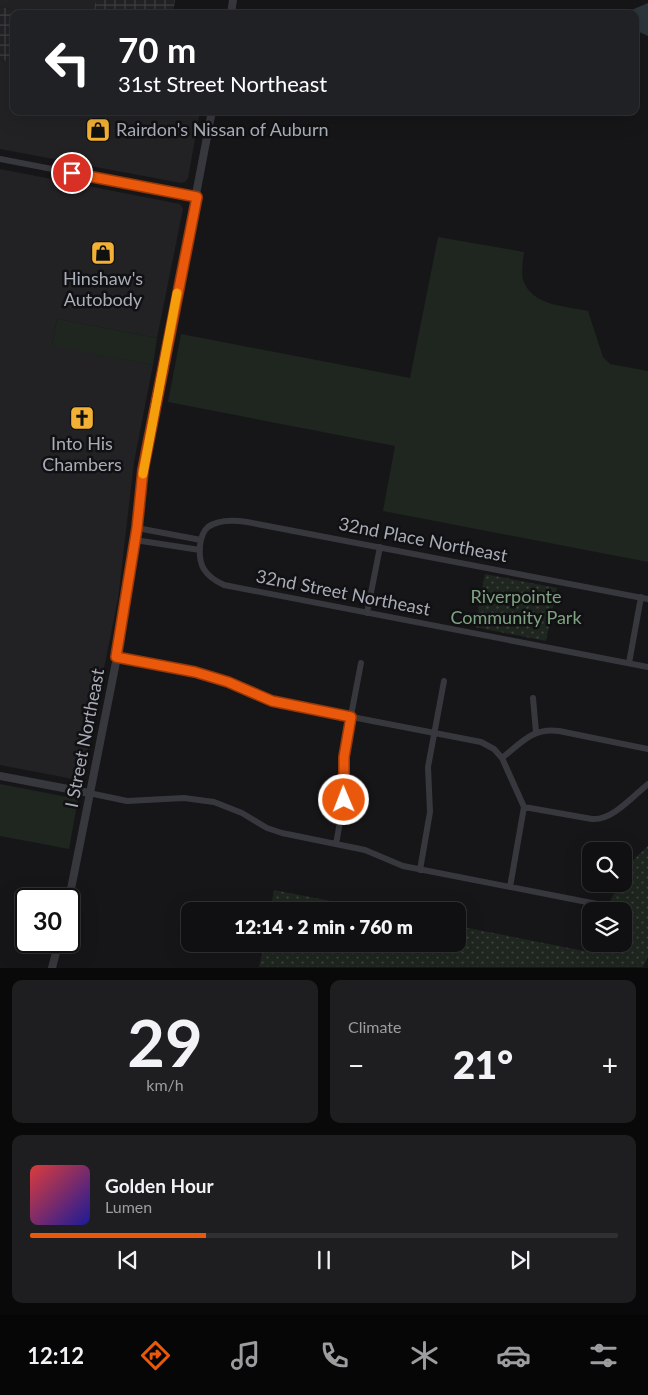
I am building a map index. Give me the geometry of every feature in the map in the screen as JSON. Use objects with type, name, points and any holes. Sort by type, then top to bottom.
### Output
[{"type":"street","name":"I Street Northeast","points":[[71,888],[116,657],[137,528],[143,470],[211,115]]},
{"type":"street","points":[[0,158],[197,197]]},
{"type":"street","name":"32nd Place Northeast","points":[[201,540],[206,528],[211,525],[227,520],[235,521],[645,598]]},
{"type":"street","points":[[137,528],[201,540]]},
{"type":"street","points":[[135,540],[200,550]]},
{"type":"street","name":"32nd Street Northeast","points":[[201,540],[201,563],[206,572],[224,585],[648,667]]},
{"type":"street","points":[[367,613],[380,547]]},
{"type":"street","points":[[629,663],[645,598]]},
{"type":"street","points":[[116,657],[200,673],[228,682],[272,701],[484,743],[494,749],[502,758],[521,796],[524,807],[510,887]]},
{"type":"street","points":[[336,844],[344,800],[344,757],[361,663]]},
{"type":"street","points":[[420,870],[430,812],[428,767],[444,681]]},
{"type":"street","points":[[533,698],[536,732]]},
{"type":"street","points":[[502,758],[536,732],[544,730],[559,731],[648,749]]},
{"type":"street","points":[[0,776],[127,800],[184,798],[214,802],[242,812],[257,823],[274,831],[365,850],[403,866],[587,902]]},
{"type":"street","points":[[524,807],[592,819],[602,819],[616,811],[648,784]]},
{"type":"street","points":[[52,968],[56,953]]},
{"type":"shaded area","points":[[0,0],[96,0],[94,10],[16,10],[0,7]]},
{"type":"shaded area","points":[[96,0],[175,0],[174,10],[94,10]]},
{"type":"shaded area","points":[[648,3],[648,36],[639,32],[639,10],[631,10]]},
{"type":"shaded area","points":[[0,7],[16,10],[10,10],[10,61],[0,60]]},
{"type":"shaded area","name":"Rairdon's Nissan of Auburn","points":[[0,60],[10,61],[10,115],[199,115],[188,178],[185,182],[181,183],[0,149]]},
{"type":"shaded area","points":[[0,169],[180,204],[183,209],[157,338],[57,319],[52,345],[153,365],[134,462],[118,599],[83,772],[73,779],[0,765]]},
{"type":"green space","points":[[438,237],[524,252],[522,270],[523,280],[527,289],[541,300],[560,306],[588,311],[603,357],[610,364],[648,371],[648,562],[383,511],[395,446],[168,402],[181,334],[410,378]]},
{"type":"green space","points":[[57,319],[157,338],[153,365],[52,346]]},
{"type":"green space","name":"Riverpointe Community Park","points":[[485,574],[557,588],[546,641],[475,627]]},
{"type":"green space","points":[[0,784],[78,799],[69,849],[0,836]]},
{"type":"green space","points":[[648,846],[648,956],[643,967],[259,967],[262,952],[466,952],[466,928],[582,952],[632,952],[632,902],[610,902],[615,892],[632,892],[632,862]]},
{"type":"green space","points":[[274,890],[336,902],[272,902]]},
{"type":"slow traffic","points":[[143,474],[177,293]]},
{"type":"place","name":"Rairdon's Nissan of Auburn","points":[[98,130]]},
{"type":"place","name":"Hinshaw's Autobody","points":[[103,253]]},
{"type":"place","name":"Into His Chambers","points":[[82,418]]},
{"type":"route","points":[[72,173],[197,197],[143,470],[137,528],[116,657],[195,672],[218,678],[272,701],[351,717],[344,757],[344,800]]}]
